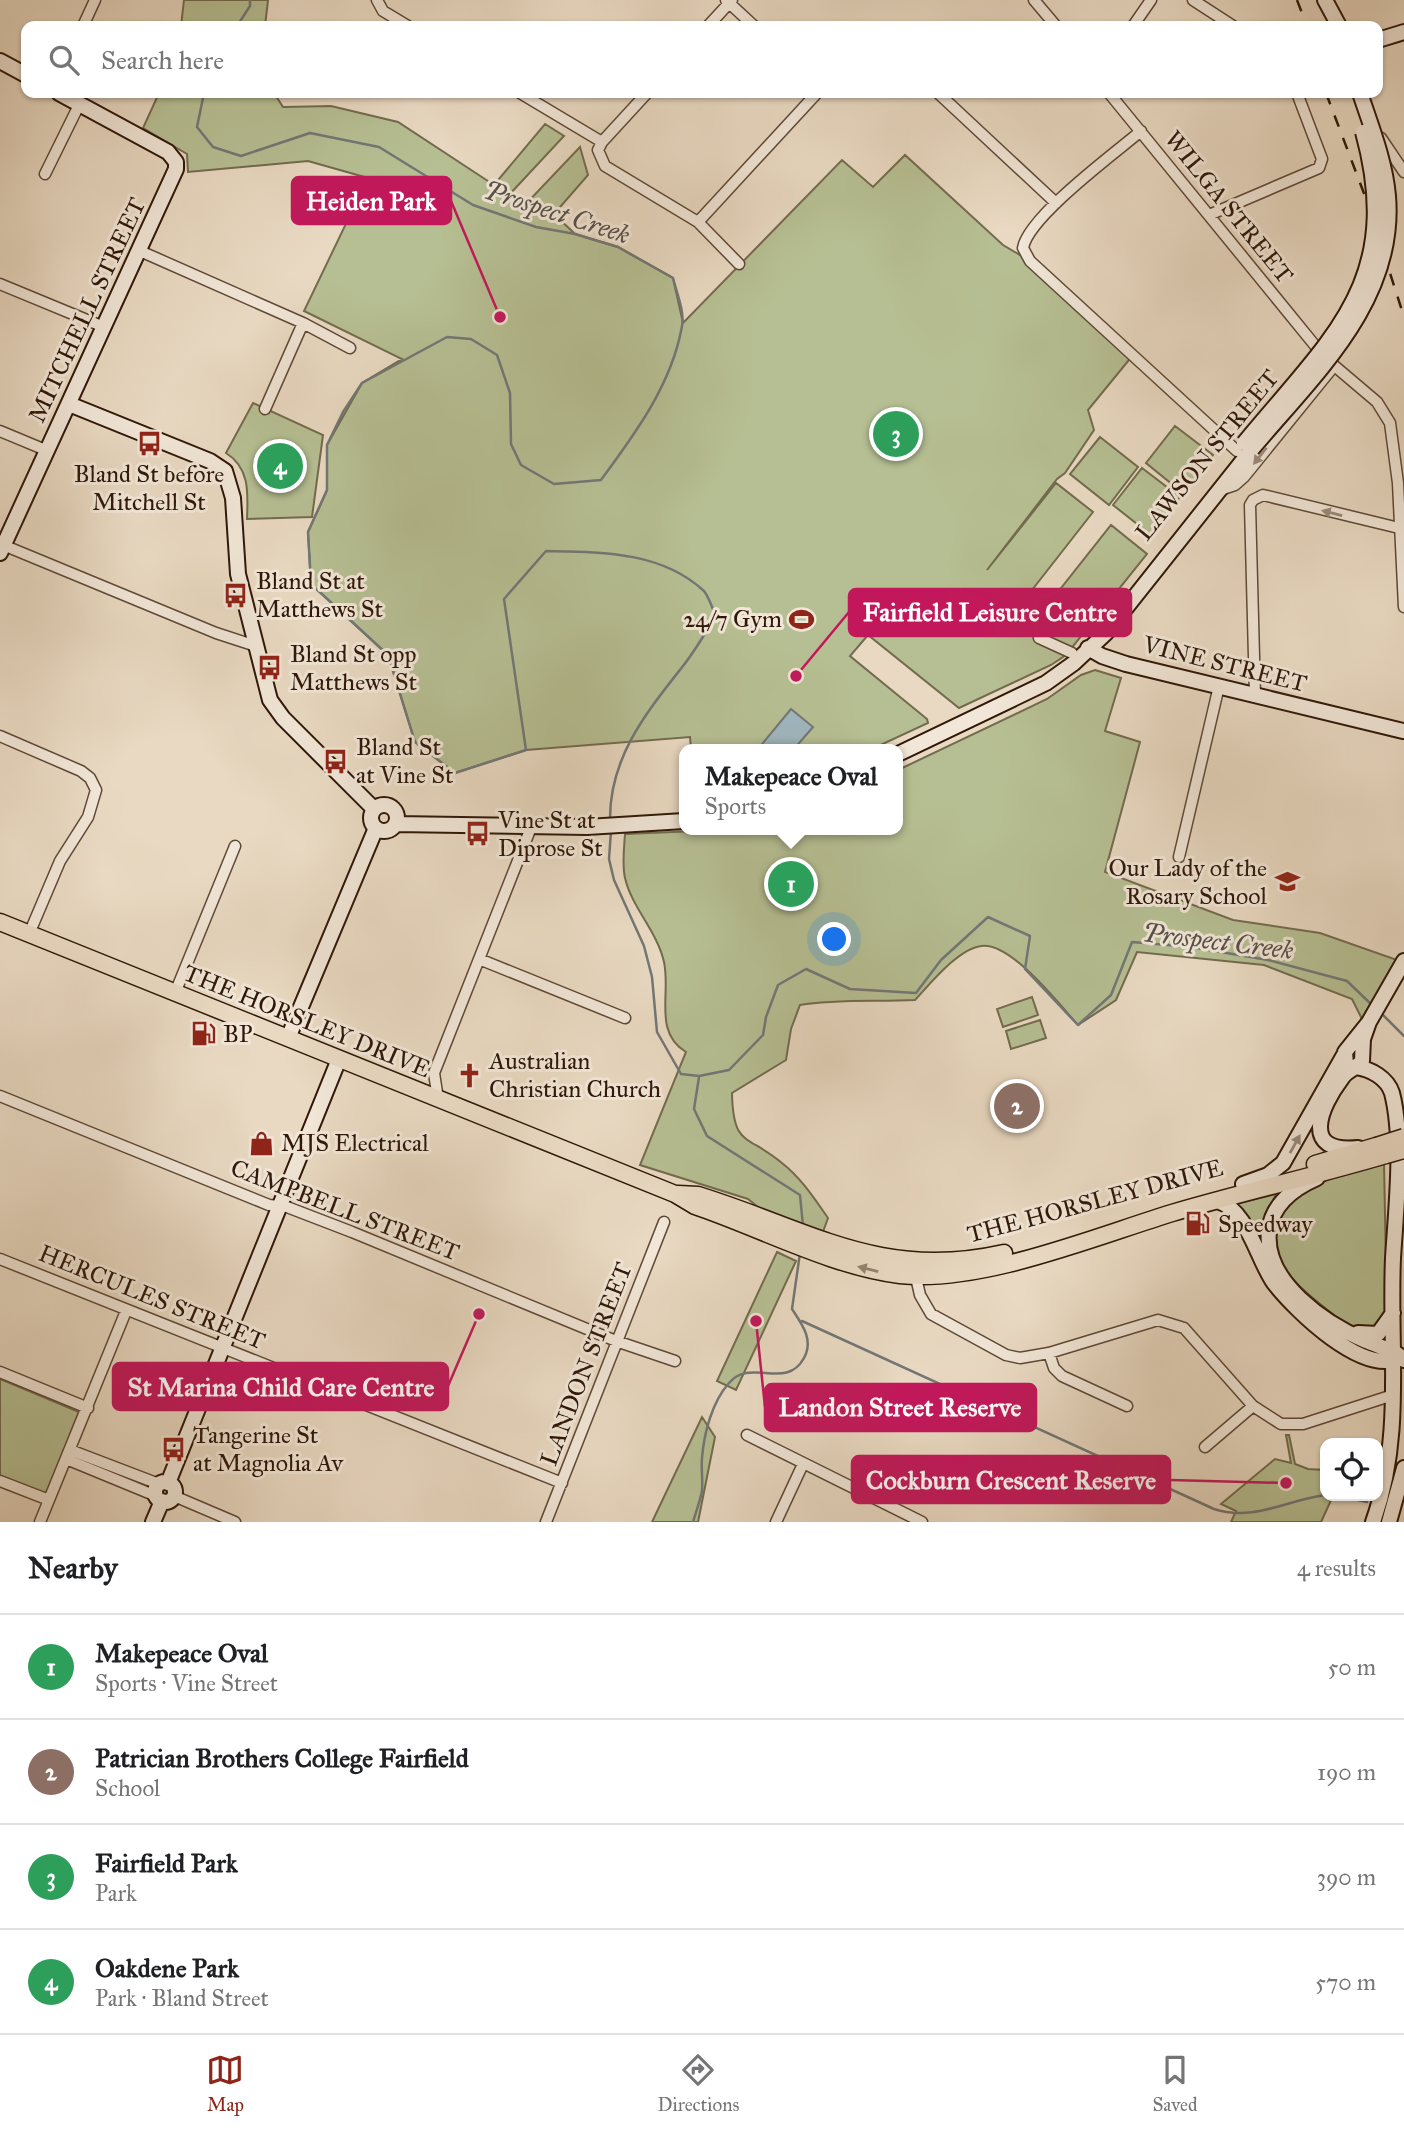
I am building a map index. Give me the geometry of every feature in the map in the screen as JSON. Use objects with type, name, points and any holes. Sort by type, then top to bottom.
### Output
[{"type":"main road","points":[[1326,1],[1328,21]]},
{"type":"main road","points":[[1326,1],[1336,21]]},
{"type":"main road","points":[[1383,38],[1404,32]]},
{"type":"main road","points":[[1383,48],[1404,42]]},
{"type":"main road","points":[[0,61],[21,72]]},
{"type":"main road","points":[[70,98],[80,103]]},
{"type":"main road","name":"LAWSON STREET","points":[[1088,648],[1100,628],[1340,326],[1357,300],[1373,258],[1379,204],[1375,177],[1351,98]]},
{"type":"main road","name":"LAWSON STREET","points":[[1088,648],[1106,633],[1218,491],[1244,448],[1348,333],[1377,278],[1388,229],[1388,197],[1379,152],[1362,98]]},
{"type":"main road","name":"MITCHELL STREET","points":[[2,549],[140,251],[173,177],[176,162],[168,152],[80,103]]},
{"type":"main road","points":[[69,404],[210,461],[225,471],[233,498],[238,574],[275,708],[374,809]]},
{"type":"main road","points":[[903,752],[1046,684],[1074,663],[1088,648]]},
{"type":"main road","name":"VINE STREET","points":[[1088,648],[1126,664],[1404,732]]},
{"type":"main road","points":[[1404,720],[1404,732]]},
{"type":"main road","points":[[374,809],[386,805],[393,808],[397,816],[396,824]]},
{"type":"main road","points":[[288,1038],[376,828],[371,817],[374,809]]},
{"type":"main road","points":[[376,828],[387,831],[396,824],[587,827],[679,821]]},
{"type":"main road","name":"THE HORSLEY DRIVE","points":[[0,922],[675,1194],[698,1195],[818,1245],[858,1252],[914,1269],[977,1271],[1337,1169],[1381,1151],[1401,1131]]},
{"type":"main road","points":[[1243,1184],[1273,1173],[1283,1163],[1345,1053],[1368,1022],[1401,967]]},
{"type":"main road","points":[[1368,1022],[1359,1060],[1341,1079],[1319,1123],[1321,1136],[1325,1142],[1348,1149],[1404,1150]]},
{"type":"main road","points":[[1345,1053],[1345,1063],[1359,1060],[1387,1072],[1398,1084],[1402,1101],[1394,1313],[1400,1357],[1393,1391],[1391,1457],[1373,1522]]},
{"type":"main road","points":[[153,1522],[339,1059]]},
{"type":"main road","points":[[1359,1060],[1384,1080],[1391,1090],[1401,1131]]},
{"type":"main road","points":[[1329,1100],[1346,1081],[1368,1077],[1384,1086],[1394,1107]]},
{"type":"main road","name":"THE HORSLEY DRIVE","points":[[914,1269],[1017,1250],[1243,1184],[1381,1151]]},
{"type":"main road","points":[[1337,1169],[1311,1181],[1284,1199],[1274,1212],[1268,1237],[1275,1264],[1289,1285],[1308,1305],[1340,1328],[1400,1357]]},
{"type":"main road","points":[[1398,1191],[1404,1236]]},
{"type":"main road","points":[[1218,1201],[1229,1207],[1240,1219],[1260,1261],[1293,1304],[1328,1335],[1386,1372],[1393,1391]]},
{"type":"main road","points":[[1340,1328],[1366,1335],[1378,1334],[1388,1325],[1394,1313]]},
{"type":"main road","points":[[1361,1355],[1400,1357]]},
{"type":"main road","points":[[1389,1522],[1402,1494],[1404,1468]]},
{"type":"main road","points":[[1379,1522],[1388,1500],[1402,1494]]},
{"type":"street","points":[[84,21],[95,0]]},
{"type":"street","points":[[377,0],[383,11],[400,21]]},
{"type":"street","points":[[1034,0],[1052,21]]},
{"type":"street","points":[[1136,21],[1151,0]]},
{"type":"street","points":[[1193,0],[1225,21]]},
{"type":"street","points":[[712,21],[729,1],[749,21]]},
{"type":"street","points":[[528,98],[602,142]]},
{"type":"street","points":[[643,98],[602,142],[598,150],[605,166],[698,222],[739,264]]},
{"type":"street","points":[[698,222],[812,98]]},
{"type":"street","points":[[943,98],[1056,203]]},
{"type":"street","name":"WILGA STREET","points":[[1113,98],[1317,348]]},
{"type":"street","points":[[1209,215],[1319,168],[1322,159],[1299,98]]},
{"type":"street","points":[[45,174],[80,103]]},
{"type":"street","points":[[1141,131],[1056,203],[1024,243],[1025,254],[1244,448]]},
{"type":"street","points":[[1381,138],[1404,172]]},
{"type":"street","points":[[140,251],[303,324],[349,348]]},
{"type":"street","points":[[0,284],[104,327]]},
{"type":"street","points":[[265,409],[303,324]]},
{"type":"street","name":"LAWSON STREET","points":[[1218,491],[1235,485],[1244,477],[1333,364],[1383,408],[1390,423],[1399,528]]},
{"type":"street","points":[[0,431],[48,451]]},
{"type":"street","points":[[1255,695],[1250,505],[1253,499],[1263,495],[1399,528],[1404,607]]},
{"type":"street","points":[[2,549],[216,634],[256,646]]},
{"type":"street","points":[[1040,638],[1072,653]]},
{"type":"street","points":[[1179,857],[1219,686]]},
{"type":"street","points":[[0,736],[80,771],[90,778],[96,790],[88,817],[60,861],[29,934]]},
{"type":"street","points":[[413,1089],[434,1073],[532,825]]},
{"type":"street","points":[[176,993],[234,846]]},
{"type":"street","points":[[480,959],[625,1018]]},
{"type":"street","points":[[434,1073],[438,1098]]},
{"type":"street","name":"CAMPBELL STREET","points":[[0,1096],[269,1205],[280,1206],[352,1232],[616,1341],[675,1361]]},
{"type":"street","name":"LANDON STREET","points":[[546,1522],[664,1222]]},
{"type":"street","name":"HERCULES STREET","points":[[0,1259],[562,1483]]},
{"type":"street","points":[[914,1269],[924,1305],[942,1321],[1006,1354],[1020,1358],[1049,1353],[1144,1322],[1171,1322],[1191,1335],[1253,1406],[1270,1419],[1293,1425],[1354,1408],[1393,1391]]},
{"type":"street","points":[[40,1522],[126,1311]]},
{"type":"street","points":[[1049,1353],[1054,1368],[1062,1376],[1127,1406]]},
{"type":"street","points":[[0,1372],[88,1408]]},
{"type":"street","points":[[1205,1447],[1253,1406]]},
{"type":"street","points":[[747,1435],[922,1522]]},
{"type":"street","points":[[68,1455],[235,1522]]},
{"type":"street","points":[[776,1522],[803,1464]]},
{"type":"street","points":[[0,1481],[49,1500]]},
{"type":"green space","points":[[184,0],[268,0],[266,21],[182,21]]},
{"type":"green space","points":[[157,98],[277,98],[283,107],[331,106],[398,122],[494,185],[545,124],[564,136],[509,195],[524,206],[580,147],[588,175],[554,214],[575,234],[618,247],[673,278],[683,323],[842,160],[873,187],[905,155],[1003,245],[1030,261],[1133,355],[1088,410],[1094,430],[1065,473],[1057,479],[987,570],[1056,483],[1093,512],[1025,599],[1046,607],[1111,525],[1147,554],[1066,655],[1051,665],[959,708],[868,635],[850,656],[927,719],[928,723],[883,744],[691,744],[690,737],[526,750],[455,773],[415,742],[388,655],[311,584],[308,532],[327,490],[327,445],[362,383],[402,359],[304,311],[368,178],[308,161],[188,172],[187,154],[143,128]]},
{"type":"green space","points":[[253,403],[323,435],[312,517],[247,519],[246,482],[240,466],[226,453]]},
{"type":"green space","points":[[1175,426],[1213,455],[1183,493],[1146,463]]},
{"type":"green space","points":[[1100,437],[1138,467],[1109,505],[1070,474]]},
{"type":"green space","points":[[1142,468],[1180,497],[1151,535],[1113,505]]},
{"type":"green space","points":[[1095,670],[1121,678],[1105,731],[1140,742],[1105,872],[1233,920],[1320,933],[1400,961],[1364,1023],[1352,999],[1264,965],[1137,952],[1116,1000],[1078,1025],[1047,989],[1019,963],[993,947],[981,946],[954,960],[915,1000],[843,1001],[800,1005],[791,1029],[786,1060],[732,1093],[735,1123],[739,1132],[789,1169],[828,1218],[820,1240],[775,1221],[748,1199],[640,1165],[686,1052],[676,1044],[666,1023],[666,974],[661,951],[628,889],[623,862],[625,834],[679,832],[679,835],[903,835],[903,768],[1047,699],[1081,675]]},
{"type":"green space","points":[[1032,997],[1038,1015],[1003,1027],[997,1009]]},
{"type":"green space","points":[[1040,1020],[1046,1038],[1011,1049],[1006,1031]]},
{"type":"green space","points":[[1384,1163],[1387,1315],[1380,1323],[1365,1329],[1351,1326],[1332,1313],[1287,1272],[1274,1248],[1274,1227],[1284,1208],[1302,1193],[1354,1171]]},
{"type":"green space","points":[[1276,1194],[1268,1212],[1267,1255],[1235,1204]]},
{"type":"green space","points":[[777,1252],[796,1261],[736,1390],[717,1381]]},
{"type":"green space","points":[[0,1379],[79,1412],[46,1496],[0,1477]]},
{"type":"green space","points":[[702,1417],[715,1437],[698,1522],[652,1522]]},
{"type":"green space","points":[[1286,1435],[1289,1435],[1295,1464],[1320,1470],[1320,1501],[1331,1501],[1321,1522],[1231,1522],[1236,1511],[1221,1504],[1275,1459],[1291,1463]]},
{"type":"water","points":[[791,709],[813,727],[798,744],[762,744]]},
{"type":"waterway","name":"Prospect Creek","points":[[240,21],[250,6],[250,0]]},
{"type":"waterway","name":"Prospect Creek","points":[[203,98],[197,127],[213,147],[241,156],[310,133],[379,147],[473,205],[536,227],[575,234],[618,247],[673,278],[683,320],[670,368],[639,426],[601,480],[554,484],[521,465],[511,444],[510,393],[497,355],[471,339],[447,337],[362,383],[343,412],[327,445],[327,490],[308,532],[311,584],[388,655],[415,742],[455,773],[526,750],[504,599],[546,551],[629,556],[649,561],[669,568],[704,591],[716,616],[632,738],[616,777],[611,798],[610,821]]},
{"type":"waterway","name":"Prospect Creek","points":[[611,831],[609,859],[614,880],[644,946],[652,977],[657,1032],[681,1074],[699,1076],[729,1070],[763,1035],[766,1017],[778,985],[806,969],[850,989],[916,993],[941,960],[988,917],[1030,936],[1025,969],[1078,1025],[1111,995],[1132,942],[1191,947],[1268,960],[1347,981],[1373,1006]]},
{"type":"waterway","name":"Prospect Creek","points":[[1381,1013],[1404,1036]]},
{"type":"waterway","points":[[699,1077],[694,1109],[707,1136],[800,1195],[803,1226]]},
{"type":"waterway","points":[[693,1522],[702,1491],[702,1458],[707,1428],[723,1391],[738,1376],[747,1373],[788,1372],[796,1367],[807,1351],[806,1332],[792,1309],[800,1253]]},
{"type":"waterway","points":[[802,1321],[1214,1509],[1256,1512],[1320,1496]]},
{"type":"waterway","points":[[1362,1501],[1367,1502]]},
{"type":"railway","points":[[1297,0],[1305,21]]},
{"type":"railway","points":[[1328,98],[1368,204],[1404,317]]},
{"type":"place","name":"Heiden Park","points":[[500,317]]},
{"type":"place","name":"Fairfield Park","points":[[896,434]]},
{"type":"place","name":"Bland St before Mitchell St","points":[[149,443]]},
{"type":"place","name":"Oakdene Park","points":[[280,466]]},
{"type":"place","name":"Bland St at Matthews St","points":[[236,595]]},
{"type":"place","name":"24/7 Gym","points":[[802,619]]},
{"type":"place","name":"Bland St opp Matthews St","points":[[270,668]]},
{"type":"place","name":"Fairfield Leisure Centre","points":[[796,676]]},
{"type":"place","name":"Bland St at Vine St","points":[[336,761]]},
{"type":"place","name":"Vine St at Diprose St","points":[[478,834]]},
{"type":"place","name":"Our Lady of the Rosary School","points":[[1287,882]]},
{"type":"place","name":"Makepeace Oval","points":[[791,884]]},
{"type":"place","name":"BP","points":[[203,1034]]},
{"type":"place","name":"Australian Christian Church","points":[[469,1075]]},
{"type":"place","name":"Patrician Brothers College Fairfield","points":[[1017,1106]]},
{"type":"place","name":"MJS Electrical","points":[[261,1143]]},
{"type":"place","name":"Speedway","points":[[1198,1224]]},
{"type":"place","name":"St Marina Child Care Centre","points":[[479,1314]]},
{"type":"place","name":"Landon Street Reserve","points":[[756,1321]]},
{"type":"place","name":"Tangerine St at Magnolia Av","points":[[173,1449]]},
{"type":"place","name":"Cockburn Crescent Reserve","points":[[1286,1483]]}]
